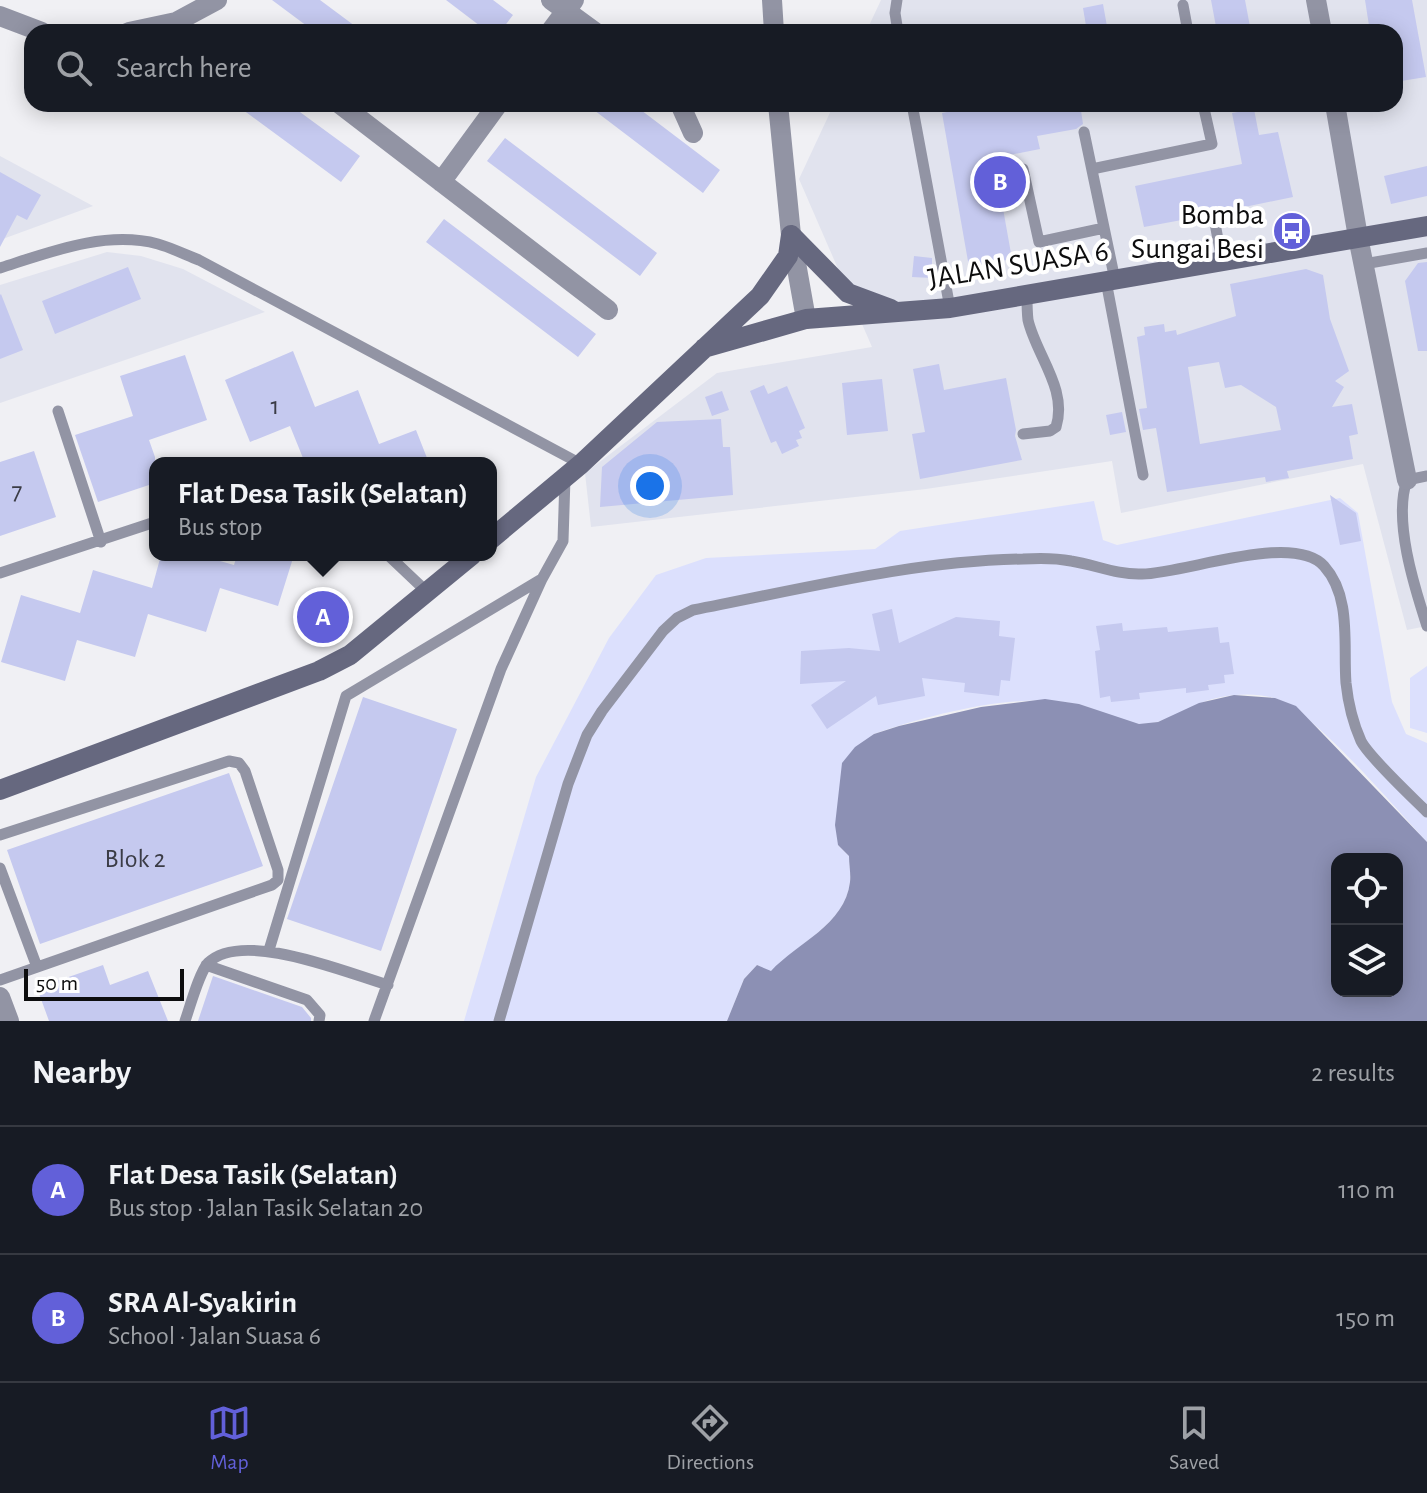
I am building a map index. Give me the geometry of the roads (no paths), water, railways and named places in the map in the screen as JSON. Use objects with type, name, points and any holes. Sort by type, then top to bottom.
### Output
[{"type":"street","points":[[167,24],[217,0]]},
{"type":"street","points":[[772,0],[774,24]]},
{"type":"street","points":[[1316,0],[1320,24]]},
{"type":"street","points":[[554,24],[564,4],[586,24]]},
{"type":"street","points":[[0,16],[24,25]]},
{"type":"street","points":[[350,112],[608,310]]},
{"type":"street","points":[[441,182],[492,112]]},
{"type":"street","points":[[684,112],[693,133]]},
{"type":"street","points":[[779,112],[791,235],[806,319]]},
{"type":"street","points":[[1336,112],[1358,237],[1417,478]]},
{"type":"street","name":"JALAN SUASA 6","points":[[704,348],[806,319],[950,308],[1427,226]]},
{"type":"street","points":[[791,235],[848,293],[898,312]]},
{"type":"street","points":[[497,534],[573,471],[760,296],[788,256],[791,235]]},
{"type":"street","points":[[0,790],[319,671],[350,655],[465,561]]},
{"type":"street","points":[[0,997],[9,1021]]},
{"type":"lane","points":[[897,0],[897,24]]},
{"type":"lane","points":[[1183,5],[1187,24]]},
{"type":"lane","points":[[913,112],[950,308]]},
{"type":"lane","points":[[1092,169],[1212,144],[1205,112]]},
{"type":"lane","points":[[1084,132],[1104,228],[1143,475]]},
{"type":"lane","points":[[1023,169],[1039,242],[1104,228]]},
{"type":"lane","points":[[1214,218],[1222,261]]},
{"type":"lane","points":[[0,268],[110,239],[157,244],[199,260],[573,471],[563,541],[501,669],[374,1021]]},
{"type":"lane","points":[[1364,264],[1427,253]]},
{"type":"lane","points":[[1023,434],[1050,431],[1056,427],[1060,407],[1050,372],[1028,320],[1027,295]]},
{"type":"lane","points":[[58,411],[101,542]]},
{"type":"lane","points":[[1417,478],[1402,493],[1407,566],[1427,626]]},
{"type":"lane","points":[[0,573],[149,524]]},
{"type":"lane","points":[[499,1021],[568,784],[587,735],[663,631],[677,618],[693,610],[892,571],[989,560],[1070,560],[1112,572],[1143,574],[1297,551],[1311,555],[1335,580],[1344,622],[1349,701],[1363,745],[1427,812]]},
{"type":"lane","points":[[394,561],[427,592]]},
{"type":"lane","points":[[269,950],[346,696],[542,579]]},
{"type":"lane","points":[[0,835],[229,761],[239,763],[245,771],[278,870],[278,880],[272,885],[0,980]]},
{"type":"lane","points":[[0,868],[37,967]]},
{"type":"lane","points":[[185,1021],[206,965],[223,953],[243,949],[269,950],[388,985]]},
{"type":"lane","points":[[206,965],[307,1000],[320,1015],[319,1021]]},
{"type":"place","name":"SRA Al-Syakirin","points":[[1000,182]]},
{"type":"place","name":"Bomba Sungai Besi","points":[[1292,231]]},
{"type":"place","name":"Flat Desa Tasik (Selatan)","points":[[323,617]]}]
